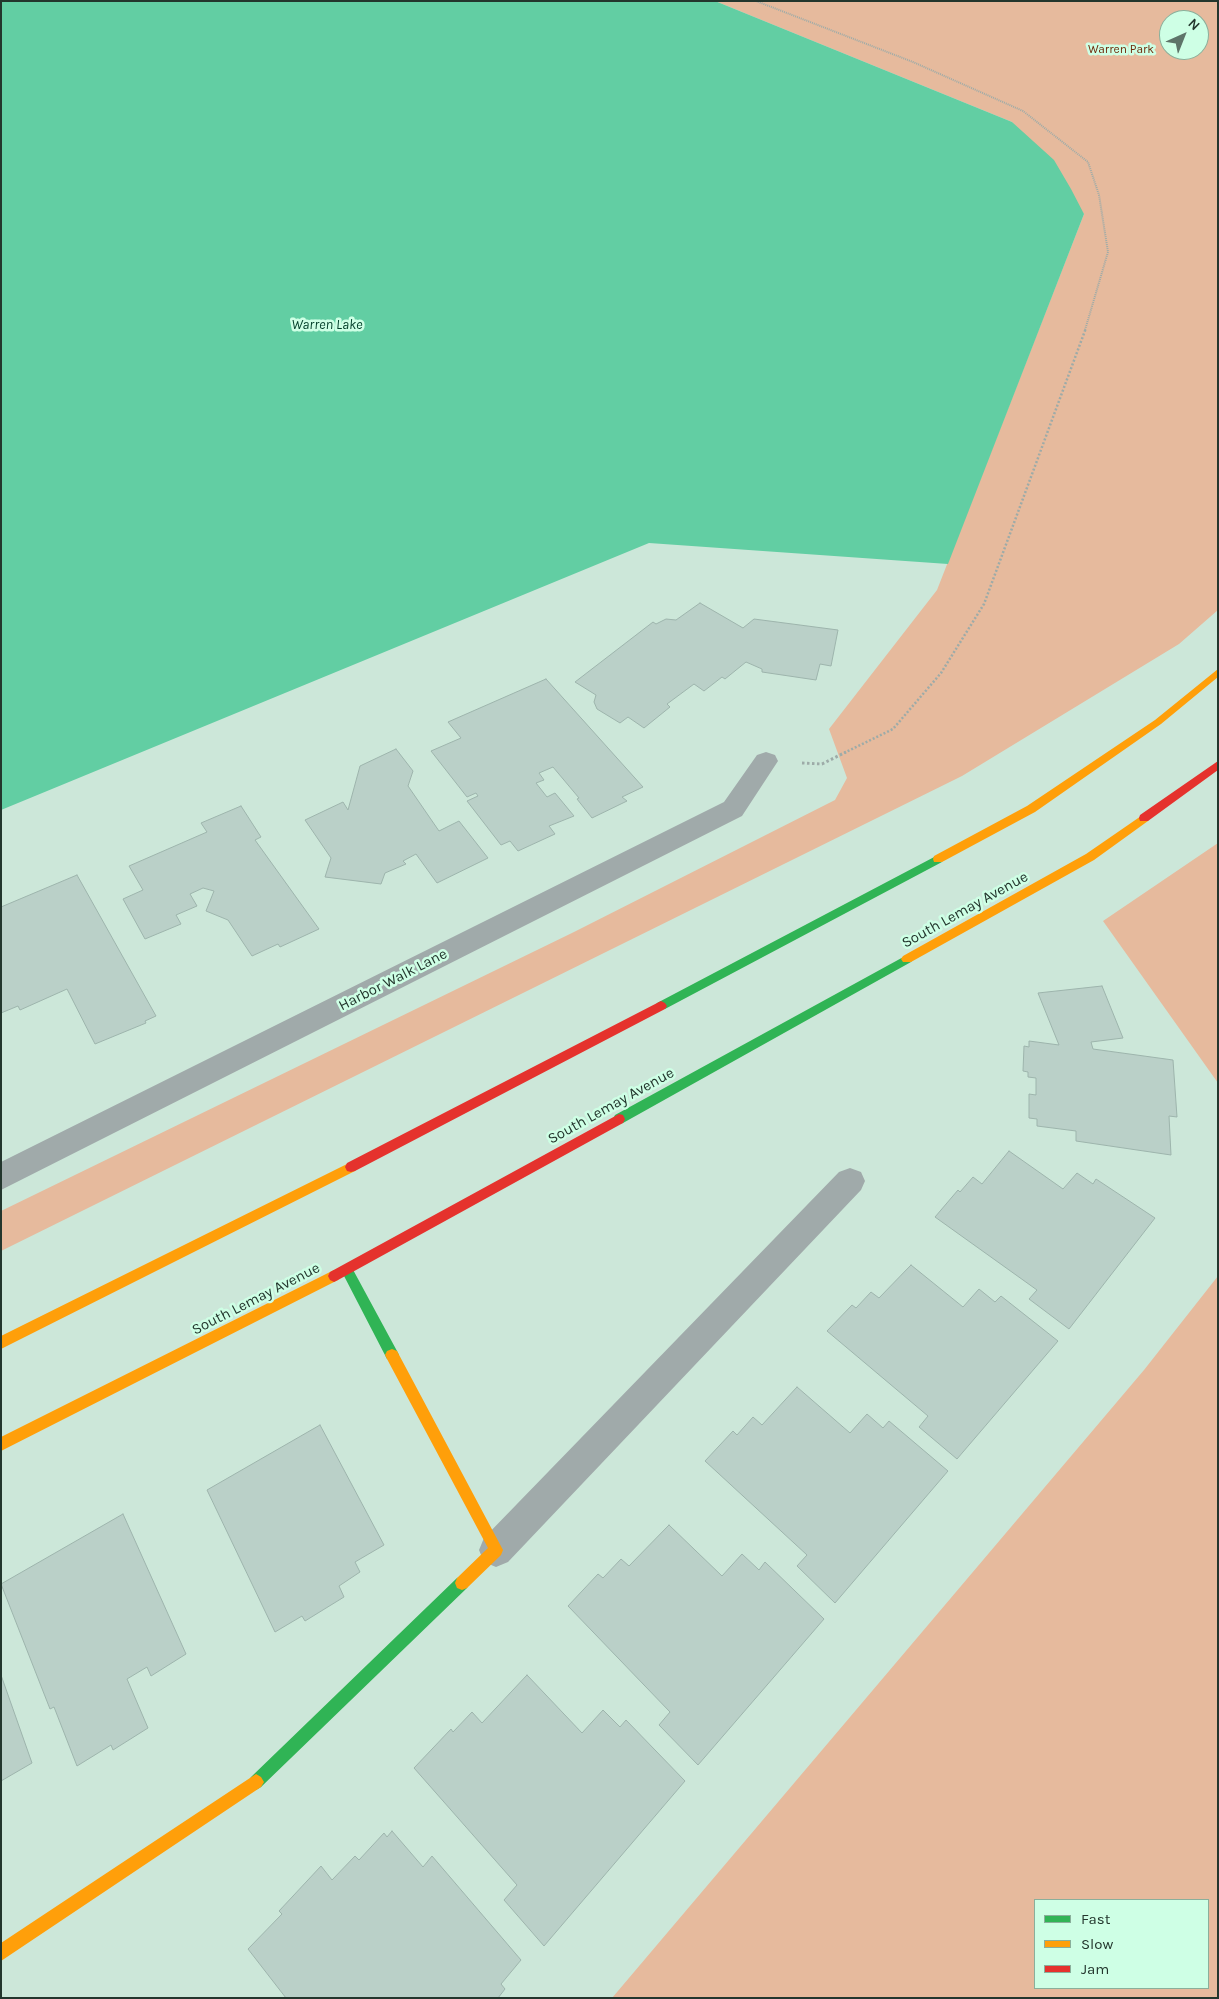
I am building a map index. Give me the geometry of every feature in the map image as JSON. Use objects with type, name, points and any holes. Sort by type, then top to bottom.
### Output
[{"type":"main road","points":[[1,1343],[283,1202],[724,974],[1032,810],[1158,722],[1218,672]]},
{"type":"main road","name":"South Lemay Avenue","points":[[1,1444],[347,1270],[1090,857],[1218,765]]},
{"type":"main road","points":[[1,1953],[252,1786],[496,1550],[347,1270]]},
{"type":"street","name":"Harbor Walk Lane","points":[[1,1177],[733,809],[766,761]]},
{"type":"street","points":[[496,1550],[850,1181]]},
{"type":"path","points":[[756,1],[913,62],[1023,111],[1088,162],[1099,195],[1108,252],[1081,344],[984,604],[941,673],[893,729],[822,764],[766,761]]},
{"type":"green space","name":"Warren Park","points":[[715,1],[1218,1],[1218,610],[1179,644],[962,776],[1,1251],[1,1211],[574,932],[835,800],[847,778],[829,729],[937,590],[1084,214],[1012,122]]},
{"type":"green space","points":[[1218,843],[1218,1083],[1103,921]]},
{"type":"green space","points":[[1218,1276],[1218,1998],[612,1998],[1144,1370]]},
{"type":"water","name":"Warren Lake","points":[[1,1],[715,1],[1012,122],[1054,160],[1084,214],[948,564],[649,543],[1,810]]},
{"type":"building","points":[[700,603],[743,628],[754,619],[838,630],[831,666],[820,664],[816,680],[762,672],[762,669],[746,662],[725,679],[722,677],[704,691],[694,684],[667,704],[670,707],[644,728],[628,717],[620,723],[597,709],[594,702],[596,695],[575,682],[653,622],[656,624],[666,619],[676,620]]},
{"type":"building","points":[[546,679],[643,787],[622,797],[627,801],[592,818],[577,799],[579,798],[553,767],[539,773],[544,780],[536,783],[547,797],[555,793],[574,816],[549,826],[555,834],[518,851],[510,841],[501,845],[467,801],[478,796],[476,793],[467,797],[431,751],[461,738],[448,722]]},
{"type":"building","points":[[396,749],[413,771],[408,786],[439,831],[459,821],[488,858],[437,883],[416,854],[403,861],[406,864],[385,873],[381,884],[325,877],[331,858],[305,820],[343,802],[348,810],[360,766]]},
{"type":"building","points":[[241,806],[261,837],[255,840],[319,929],[280,947],[278,944],[252,956],[228,920],[206,911],[214,891],[203,888],[190,894],[197,906],[176,915],[181,924],[145,939],[123,899],[143,890],[129,866],[207,832],[201,823]]},
{"type":"building","points":[[77,875],[156,1016],[145,1021],[146,1023],[95,1044],[67,989],[20,1010],[18,1006],[1,1013],[1,907]]},
{"type":"building","points":[[1102,986],[1123,1038],[1091,1042],[1093,1049],[1173,1060],[1177,1117],[1169,1116],[1171,1155],[1076,1141],[1076,1131],[1037,1126],[1037,1119],[1029,1118],[1029,1094],[1036,1095],[1036,1078],[1028,1077],[1028,1072],[1023,1071],[1024,1046],[1029,1047],[1029,1041],[1059,1045],[1038,993]]},
{"type":"building","points":[[1009,1151],[1063,1189],[1077,1173],[1093,1184],[1096,1179],[1155,1218],[1069,1329],[1029,1299],[1037,1290],[935,1217],[958,1190],[960,1192],[973,1177],[982,1184]]},
{"type":"building","points":[[911,1265],[963,1307],[979,1289],[995,1302],[1001,1296],[1058,1341],[957,1459],[919,1427],[928,1416],[827,1331],[852,1305],[856,1308],[871,1292],[879,1298]]},
{"type":"building","points":[[797,1387],[850,1433],[867,1414],[883,1428],[889,1421],[948,1471],[835,1603],[797,1566],[807,1555],[705,1461],[733,1431],[737,1435],[753,1417],[762,1425]]},
{"type":"building","points":[[320,1425],[384,1545],[355,1562],[360,1572],[339,1586],[344,1597],[305,1621],[302,1616],[275,1632],[207,1490]]},
{"type":"building","points":[[123,1514],[186,1654],[151,1676],[147,1667],[127,1679],[148,1728],[113,1750],[111,1745],[77,1766],[54,1707],[50,1709],[1,1584]]},
{"type":"building","points":[[669,1525],[722,1576],[742,1554],[759,1570],[765,1562],[824,1619],[698,1765],[659,1725],[670,1712],[568,1606],[598,1574],[603,1578],[621,1559],[629,1566]]},
{"type":"building","points":[[1,1675],[32,1763],[1,1781]]},
{"type":"building","points":[[527,1675],[582,1733],[603,1710],[620,1727],[626,1720],[685,1781],[544,1946],[504,1900],[517,1885],[414,1768],[451,1729],[453,1732],[472,1712],[482,1723]]},
{"type":"building","points":[[392,1831],[423,1867],[432,1856],[521,1960],[501,1984],[505,1989],[498,1998],[286,1998],[248,1949],[282,1914],[279,1911],[321,1866],[332,1880],[355,1856],[359,1860],[384,1833],[387,1837]]},
{"type":"traffic: fast","points":[[661,1006],[938,859]]},
{"type":"traffic: fast","points":[[619,1119],[907,959]]},
{"type":"traffic: fast","points":[[347,1270],[392,1355]]},
{"type":"traffic: fast","points":[[256,1782],[462,1583]]},
{"type":"traffic: slow","points":[[938,859],[1031,809],[1158,722],[1218,672]]},
{"type":"traffic: slow","points":[[907,959],[1090,857],[1144,818]]},
{"type":"traffic: slow","points":[[1,1343],[351,1167]]},
{"type":"traffic: slow","points":[[1,1444],[334,1276]]},
{"type":"traffic: slow","points":[[392,1355],[496,1550],[462,1583]]},
{"type":"traffic: slow","points":[[1,1953],[256,1782]]},
{"type":"traffic: jam","points":[[1144,818],[1218,765]]},
{"type":"traffic: jam","points":[[351,1167],[661,1006]]},
{"type":"traffic: jam","points":[[334,1276],[619,1119]]}]
